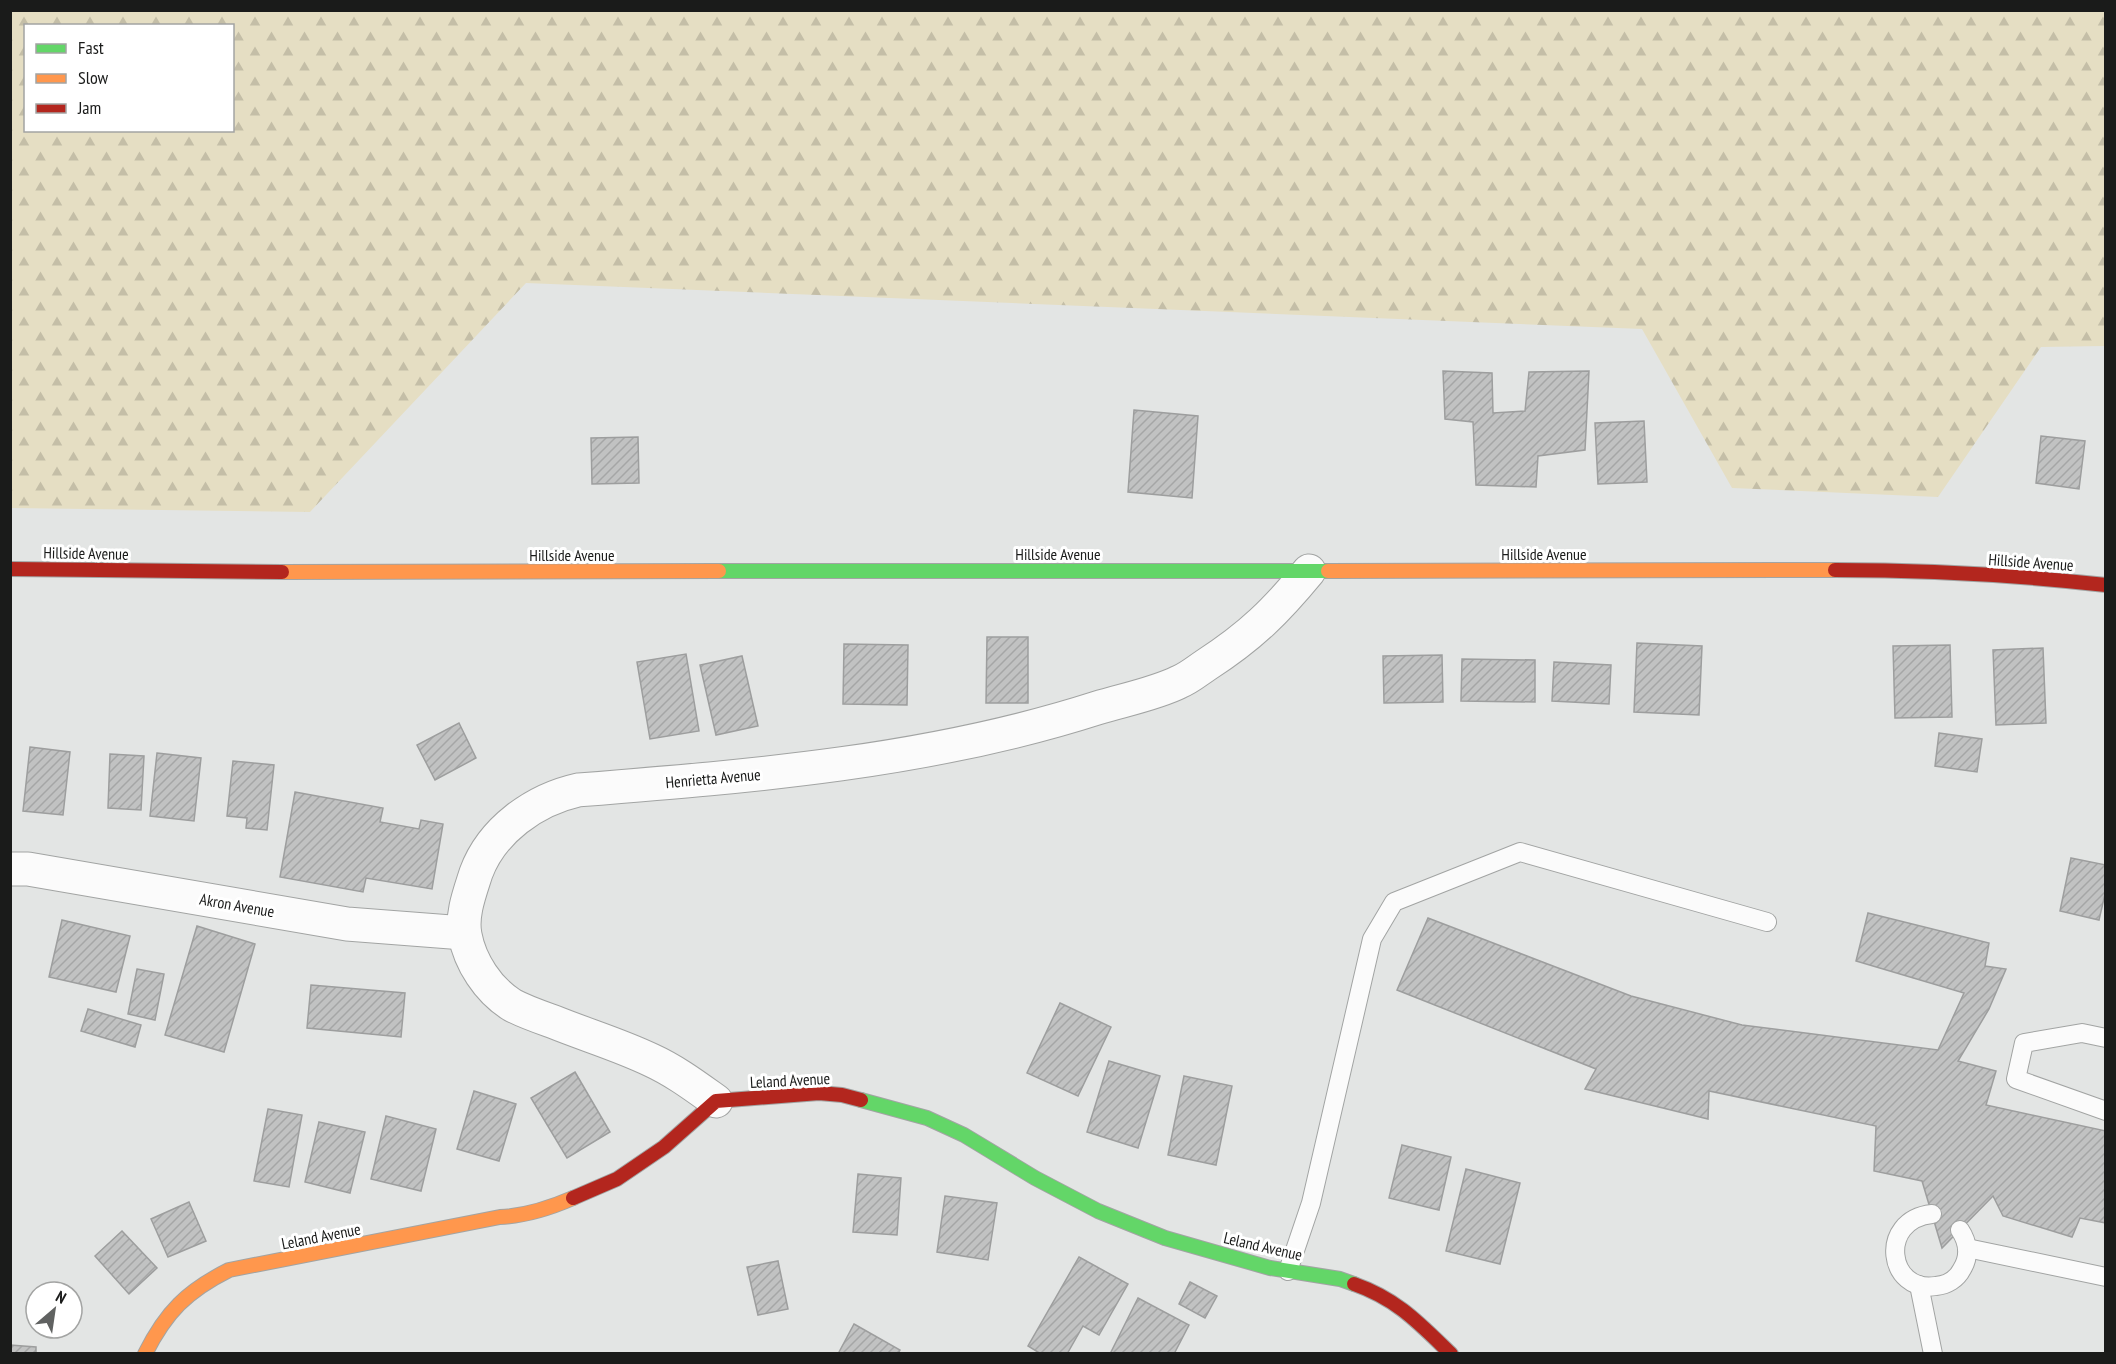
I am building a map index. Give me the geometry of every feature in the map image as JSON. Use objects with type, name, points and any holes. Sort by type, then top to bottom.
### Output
[{"type":"street","name":"Hillside Avenue","points":[[10,569],[265,572],[1876,570],[2031,577],[2106,585]]},
{"type":"street","name":"Henrietta Avenue","points":[[716,1101],[685,1078],[651,1060],[510,1004],[489,985],[473,961],[464,933],[468,898],[480,864],[500,834],[528,810],[560,794],[578,790],[746,776],[864,762],[981,740],[1064,719],[1180,682],[1238,645],[1276,610],[1310,571]]},
{"type":"street","name":"Akron Avenue","points":[[10,869],[28,868],[346,924],[464,933]]},
{"type":"street","name":"Leland Avenue","points":[[145,1353],[157,1329],[182,1298],[204,1282],[230,1270],[500,1217],[518,1216],[556,1205],[617,1179],[664,1148],[716,1101],[819,1094],[842,1095],[927,1118],[964,1135],[1035,1178],[1098,1211],[1165,1238],[1270,1268],[1340,1279],[1377,1292],[1410,1314],[1451,1353]]},
{"type":"lane","points":[[1288,1271],[1311,1203],[1372,939],[1394,902],[1520,852],[1767,922]]},
{"type":"lane","points":[[2106,1038],[2082,1034],[2024,1043],[2016,1079],[2106,1111]]},
{"type":"lane","points":[[1932,1214],[1913,1219],[1897,1236],[1896,1260],[1908,1280],[1919,1286],[1931,1287],[1942,1286],[1953,1280],[1961,1271],[1966,1260],[1967,1248],[1960,1230]]},
{"type":"lane","points":[[1967,1248],[2106,1277]]},
{"type":"lane","points":[[1919,1286],[1934,1353]]},
{"type":"green space","points":[[11,10],[2105,11],[2105,346],[2041,347],[1938,497],[1732,488],[1642,329],[526,283],[310,512],[11,508]]},
{"type":"building","points":[[1443,371],[1492,373],[1493,413],[1525,411],[1529,372],[1589,371],[1585,450],[1538,456],[1536,487],[1476,485],[1473,422],[1445,419]]},
{"type":"building","points":[[1134,410],[1198,416],[1192,498],[1128,492]]},
{"type":"building","points":[[1644,421],[1647,482],[1598,484],[1595,423]]},
{"type":"building","points":[[2041,436],[2085,441],[2079,489],[2036,483]]},
{"type":"building","points":[[638,437],[639,483],[592,484],[591,438]]},
{"type":"building","points":[[987,637],[1028,637],[1028,703],[986,703]]},
{"type":"building","points":[[1637,643],[1702,646],[1699,715],[1634,712]]},
{"type":"building","points":[[844,644],[908,645],[907,705],[843,704]]},
{"type":"building","points":[[1950,645],[1952,717],[1895,718],[1893,646]]},
{"type":"building","points":[[2043,648],[2046,723],[1996,725],[1993,650]]},
{"type":"building","points":[[686,654],[699,731],[650,739],[637,662]]},
{"type":"building","points":[[1442,655],[1443,702],[1384,703],[1383,656]]},
{"type":"building","points":[[742,656],[758,726],[716,735],[700,665]]},
{"type":"building","points":[[1462,659],[1535,660],[1535,702],[1461,701]]},
{"type":"building","points":[[1554,662],[1611,665],[1609,704],[1552,701]]},
{"type":"building","points":[[459,723],[476,758],[435,780],[417,745]]},
{"type":"building","points":[[1939,733],[1982,739],[1977,772],[1935,766]]},
{"type":"building","points":[[30,747],[70,752],[63,815],[23,811]]},
{"type":"building","points":[[157,753],[201,758],[194,821],[150,816]]},
{"type":"building","points":[[110,754],[144,756],[141,810],[108,808]]},
{"type":"building","points":[[233,761],[274,765],[267,830],[246,828],[247,818],[227,816]]},
{"type":"building","points":[[295,792],[383,808],[380,822],[419,829],[421,820],[443,824],[432,889],[366,878],[363,892],[280,877]]},
{"type":"building","points":[[2071,858],[2106,865],[2106,890],[2099,920],[2060,911]]},
{"type":"building","points":[[1868,913],[1989,943],[1985,966],[2006,969],[1989,1009],[1958,1061],[1996,1071],[1986,1105],[2106,1131],[2106,1223],[2080,1218],[2072,1237],[2003,1216],[1993,1196],[1942,1248],[1922,1181],[1874,1171],[1876,1126],[1709,1091],[1708,1119],[1585,1089],[1596,1069],[1397,990],[1428,918],[1631,996],[1742,1025],[1938,1050],[1964,993],[1856,961]]},
{"type":"building","points":[[62,920],[130,936],[116,992],[49,977]]},
{"type":"building","points":[[197,926],[255,944],[224,1052],[165,1035]]},
{"type":"building","points":[[137,969],[164,974],[155,1020],[128,1014]]},
{"type":"building","points":[[311,985],[405,993],[401,1037],[307,1028]]},
{"type":"building","points":[[1060,1003],[1111,1027],[1078,1096],[1027,1073]]},
{"type":"building","points":[[88,1009],[141,1025],[135,1047],[81,1031]]},
{"type":"building","points":[[1109,1061],[1160,1076],[1138,1148],[1087,1132]]},
{"type":"building","points":[[575,1072],[610,1132],[567,1158],[531,1098]]},
{"type":"building","points":[[1184,1076],[1232,1086],[1216,1165],[1168,1155]]},
{"type":"building","points":[[474,1091],[516,1104],[499,1161],[457,1149]]},
{"type":"building","points":[[268,1109],[302,1115],[289,1187],[254,1181]]},
{"type":"building","points":[[386,1116],[436,1129],[421,1191],[371,1179]]},
{"type":"building","points":[[319,1122],[365,1132],[350,1193],[305,1182]]},
{"type":"building","points":[[1402,1145],[1451,1157],[1439,1210],[1389,1198]]},
{"type":"building","points":[[1466,1169],[1520,1183],[1500,1264],[1446,1251]]},
{"type":"building","points":[[858,1174],[901,1178],[897,1235],[853,1232]]},
{"type":"building","points":[[945,1196],[997,1203],[988,1260],[937,1252]]},
{"type":"building","points":[[189,1202],[206,1241],[168,1257],[151,1219]]},
{"type":"building","points":[[122,1231],[157,1268],[129,1294],[95,1256]]},
{"type":"building","points":[[1079,1257],[1128,1284],[1099,1335],[1083,1326],[1067,1354],[1041,1354],[1028,1346]]},
{"type":"building","points":[[778,1261],[788,1309],[758,1315],[747,1267]]},
{"type":"building","points":[[1190,1282],[1217,1296],[1205,1318],[1179,1304]]},
{"type":"building","points":[[1138,1298],[1189,1325],[1174,1354],[1110,1354]]},
{"type":"building","points":[[854,1324],[900,1350],[898,1354],[838,1354]]},
{"type":"building","points":[[10,1345],[36,1347],[36,1354],[10,1354]]},
{"type":"traffic: fast","points":[[719,571],[1328,571]]},
{"type":"traffic: fast","points":[[861,1100],[927,1118],[964,1135],[1035,1178],[1098,1211],[1165,1238],[1270,1268],[1340,1279],[1354,1284]]},
{"type":"traffic: slow","points":[[1328,571],[1835,570]]},
{"type":"traffic: slow","points":[[282,572],[719,571]]},
{"type":"traffic: slow","points":[[145,1354],[161,1326],[179,1304],[201,1286],[229,1270],[528,1213],[573,1198]]},
{"type":"traffic: jam","points":[[10,569],[282,572]]},
{"type":"traffic: jam","points":[[1835,570],[1970,574],[2106,585]]},
{"type":"traffic: jam","points":[[573,1198],[617,1179],[664,1147],[716,1101],[819,1093],[842,1095],[861,1100]]},
{"type":"traffic: jam","points":[[1354,1284],[1383,1297],[1407,1313],[1451,1354]]}]
